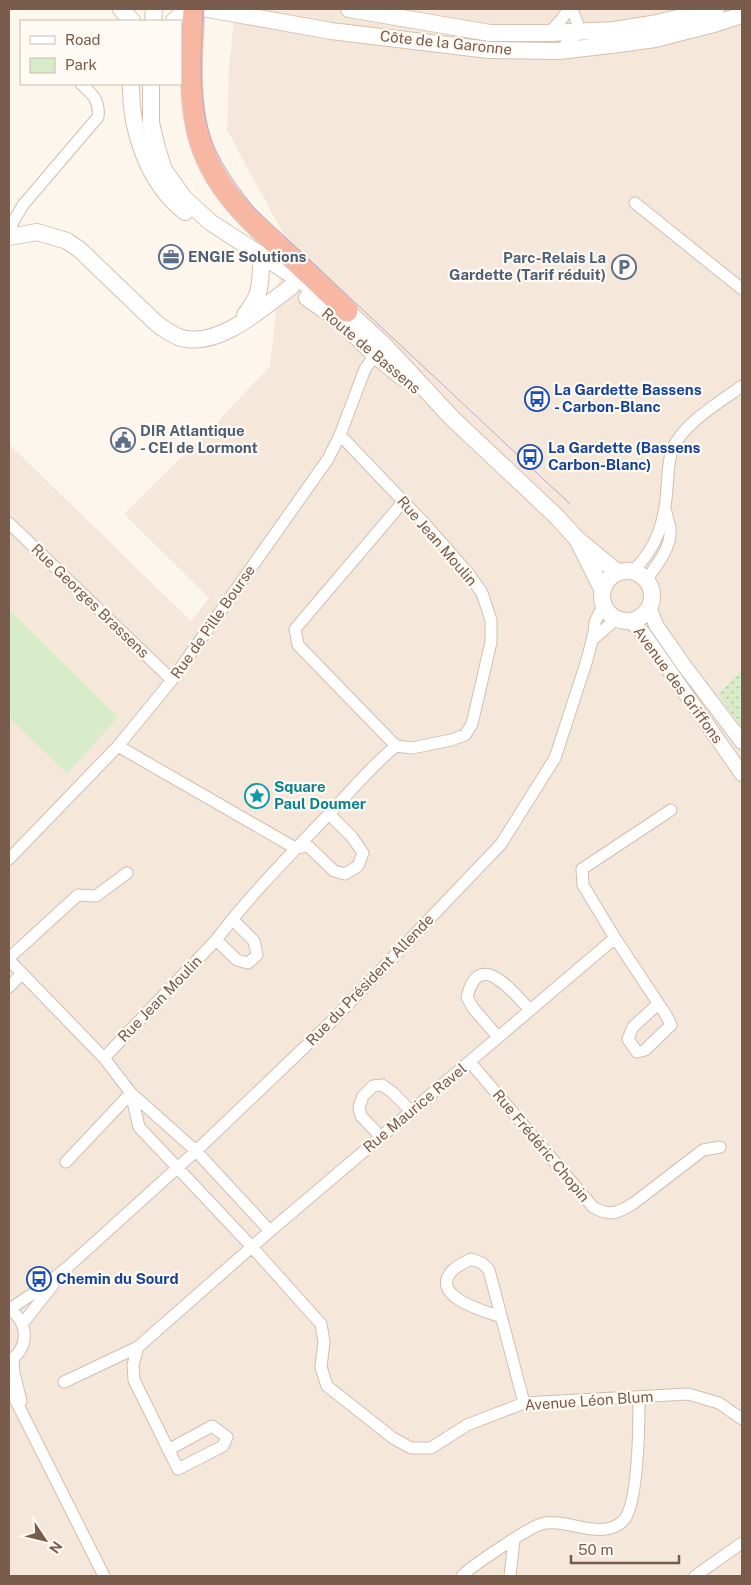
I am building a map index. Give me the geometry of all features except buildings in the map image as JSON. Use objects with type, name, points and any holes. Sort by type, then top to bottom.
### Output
[{"type":"highway","points":[[194,9],[192,84],[195,119],[202,145],[215,176],[230,198],[251,221],[347,311]]},
{"type":"main road","points":[[121,9],[131,20]]},
{"type":"main road","points":[[175,20],[187,9]]},
{"type":"main road","name":"Côte de la Garonne","points":[[208,9],[331,31],[472,48],[559,51],[655,39],[742,15]]},
{"type":"main road","name":"Côte de la Garonne","points":[[349,9],[490,32],[549,33],[614,30],[652,24],[716,9]]},
{"type":"main road","name":"Route de Bassens","points":[[131,85],[135,128],[144,156],[155,178],[176,206],[206,229],[339,320],[375,355],[453,419]]},
{"type":"main road","points":[[151,85],[152,124],[157,148],[164,170],[184,198],[210,222],[347,311],[384,345],[453,419],[557,517],[577,539],[632,574],[652,593],[649,608],[638,618],[623,620],[606,611],[601,600],[602,589],[605,582],[632,574]]},
{"type":"main road","points":[[9,236],[36,232],[67,241],[80,250],[156,323],[169,332],[186,339],[211,338],[236,326],[291,287]]},
{"type":"main road","points":[[236,326],[257,300],[260,288],[261,267]]},
{"type":"main road","points":[[577,539],[602,589]]},
{"type":"street","points":[[549,33],[570,9],[578,26],[578,33],[559,51]]},
{"type":"street","points":[[9,236],[13,222],[23,206],[98,117],[99,109],[93,93],[82,85]]},
{"type":"street","points":[[635,202],[742,289]]},
{"type":"street","name":"Rue de Pille Bourse","points":[[9,859],[118,746],[172,680],[328,459],[340,435],[365,368],[375,355]]},
{"type":"street","points":[[632,574],[654,545],[666,512],[669,463],[677,440],[684,430],[742,386]]},
{"type":"street","name":"Rue Jean Moulin","points":[[104,1058],[216,940],[232,919],[295,848],[381,758],[396,746],[412,748],[451,740],[465,735],[472,724],[491,642],[491,620],[482,592],[468,573],[340,435]]},
{"type":"street","points":[[396,746],[298,645],[295,629],[403,502]]},
{"type":"street","points":[[632,574],[660,562],[670,528],[666,512]]},
{"type":"street","name":"Rue Georges Brassens","points":[[9,523],[172,680]]},
{"type":"street","name":"Rue du Président Allende","points":[[9,1309],[44,1286],[70,1265],[196,1152],[333,1020],[501,844],[555,758],[592,640],[595,622],[603,606]]},
{"type":"street","name":"Avenue des Griffons","points":[[649,608],[656,625],[683,664],[742,742]]},
{"type":"street","points":[[592,640],[623,620]]},
{"type":"street","name":"Avenue des Griffons","points":[[623,620],[643,633],[742,774]]},
{"type":"street","points":[[118,746],[295,848],[308,846],[334,871],[345,874],[358,866],[363,853],[352,837],[329,814]]},
{"type":"street","points":[[658,1004],[583,885],[582,869],[671,810]]},
{"type":"street","points":[[127,873],[96,896],[78,895],[9,959],[104,1058],[131,1093],[196,1152],[270,1231]]},
{"type":"street","points":[[216,940],[237,960],[248,963],[257,955],[254,941],[232,919]]},
{"type":"street","name":"Rue Maurice Ravel","points":[[64,1382],[138,1347],[270,1231],[615,938]]},
{"type":"street","points":[[9,988],[22,973]]},
{"type":"street","points":[[498,1037],[473,1008],[467,997],[470,983],[482,974],[493,975],[504,983],[530,1010]]},
{"type":"street","name":"Rue Frédéric Chopin","points":[[470,1062],[593,1207],[602,1212],[612,1214],[622,1210],[634,1203],[703,1150],[720,1148]]},
{"type":"street","points":[[381,1137],[361,1116],[359,1106],[364,1096],[373,1086],[382,1085],[412,1112]]},
{"type":"street","points":[[66,1162],[131,1093]]},
{"type":"street","name":"Avenue Léon Blum","points":[[131,1093],[139,1127],[252,1247],[321,1324],[324,1342],[320,1367],[327,1386],[393,1438],[411,1448],[432,1448],[467,1425],[524,1403],[688,1394],[719,1403],[742,1419]]},
{"type":"street","points":[[502,1317],[465,1304],[457,1299],[448,1287],[447,1279],[452,1270],[471,1258],[482,1263],[489,1270],[502,1317],[524,1403]]},
{"type":"street","name":"Rue du Président Allende","points":[[22,1324],[70,1265]]},
{"type":"street","points":[[9,1309],[17,1316],[25,1332],[21,1350],[11,1360],[26,1420]]},
{"type":"street","points":[[138,1347],[133,1365],[134,1380],[168,1450],[178,1469],[223,1446],[226,1437],[212,1426],[168,1450]]},
{"type":"street","points":[[9,1387],[104,1576]]},
{"type":"street","points":[[462,1576],[528,1530],[542,1524],[556,1522],[596,1529],[609,1529],[624,1520],[632,1502],[638,1436],[639,1397]]},
{"type":"street","points":[[510,1576],[514,1540]]},
{"type":"street","points":[[695,1576],[742,1543]]},
{"type":"shaded area","points":[[235,9],[742,9],[742,670],[719,694],[742,728],[742,1576],[9,1576],[9,444],[191,621],[209,598],[124,514],[219,420],[270,366],[284,235],[227,130],[229,68]]},
{"type":"green space","points":[[9,610],[118,717],[67,774],[9,717]]},
{"type":"green space","points":[[742,670],[742,728],[718,694]]},
{"type":"tram line","points":[[203,9],[201,82],[206,119],[210,137],[217,153],[243,194],[253,207],[570,504]]},
{"type":"place","name":"ENGIE Solutions","points":[[171,257]]},
{"type":"place","name":"Parc-Relais La Gardette (Tarif réduit)","points":[[624,267]]},
{"type":"place","name":"La Gardette Bassens - Carbon-Blanc","points":[[537,399]]},
{"type":"place","name":"DIR Atlantique - CEI de Lormont","points":[[123,440]]},
{"type":"place","name":"La Gardette (Bassens Carbon-Blanc)","points":[[530,457]]},
{"type":"place","name":"Square Paul Doumer","points":[[257,796]]},
{"type":"place","name":"Chemin du Sourd","points":[[39,1279]]}]
